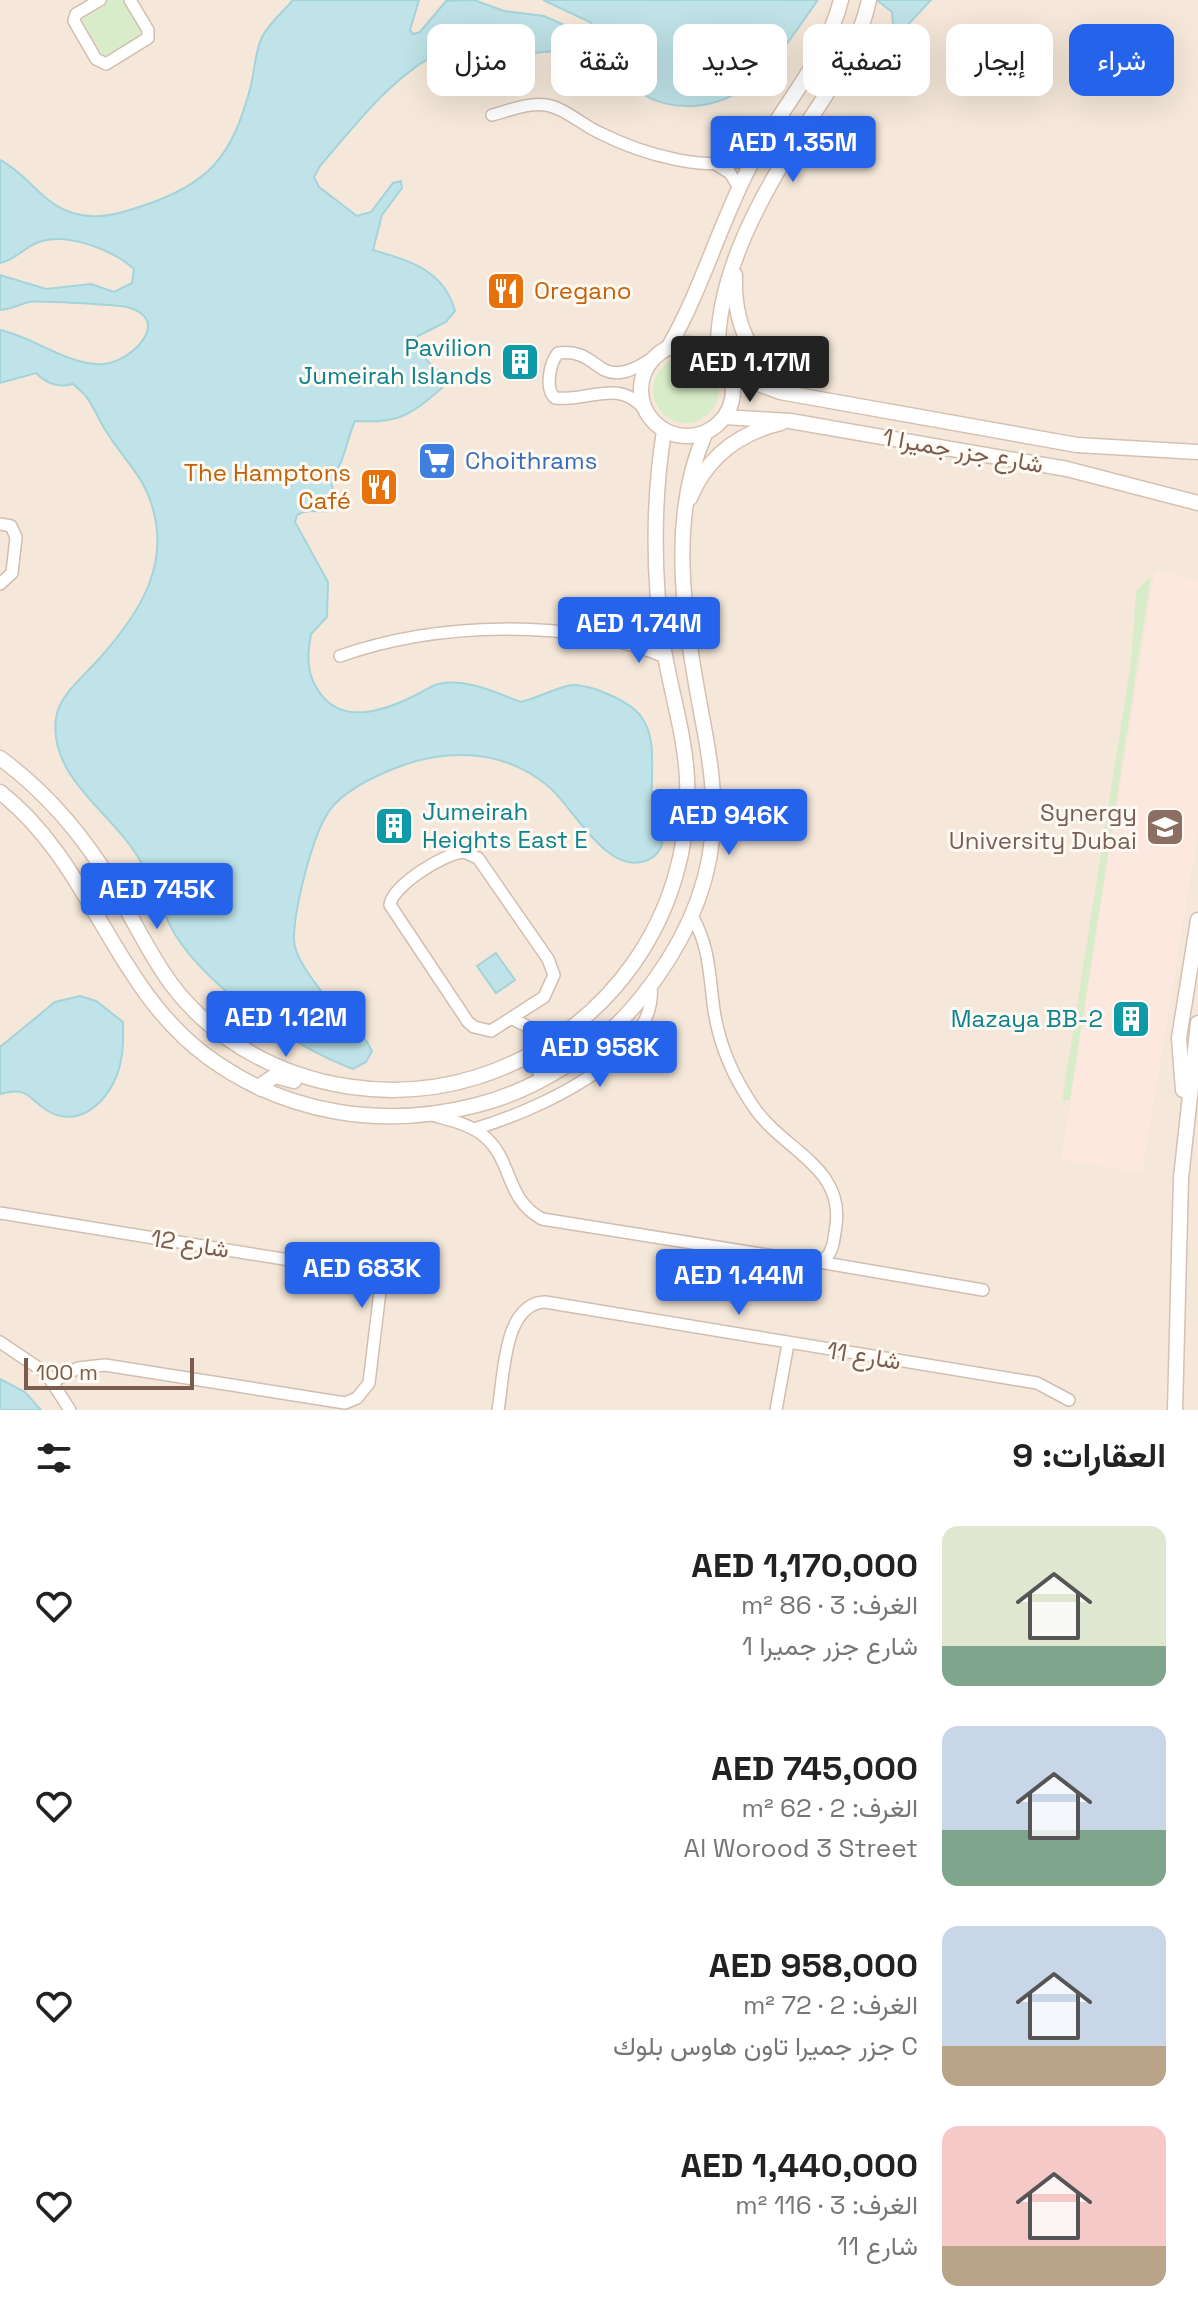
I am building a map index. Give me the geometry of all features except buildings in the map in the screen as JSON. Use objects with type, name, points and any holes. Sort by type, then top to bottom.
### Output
[{"type":"street","points":[[100,0],[81,6],[75,17],[76,24],[99,62],[110,63],[148,38],[148,30],[130,0]]},
{"type":"street","points":[[718,356],[720,309],[735,265],[773,181],[837,77],[865,18],[869,0]]},
{"type":"street","points":[[644,409],[641,380],[693,301],[739,188],[754,158],[813,65],[840,5]]},
{"type":"street","points":[[492,115],[540,104],[551,106],[620,142],[664,156],[712,163],[754,158]]},
{"type":"street","points":[[712,163],[730,173],[739,188]]},
{"type":"street","points":[[735,265],[736,310],[746,341],[764,368],[798,395]]},
{"type":"street","points":[[0,792],[41,830],[86,895],[123,964],[160,1014],[207,1057],[261,1089],[333,1112],[397,1118],[431,1114],[508,1095],[577,1059],[608,1034],[651,986],[692,916],[703,882],[713,824],[709,746],[689,638],[684,513],[690,472],[705,434],[725,417],[731,403],[730,373],[718,356],[694,345],[662,352],[634,371],[617,375],[571,354],[558,353],[553,360],[549,387],[555,398],[616,392],[632,398],[664,431],[677,436],[705,434]]},
{"type":"street","name":"شارع جزر جميرا 1","points":[[730,373],[763,387],[798,395],[1077,445],[1198,452]]},
{"type":"street","name":"شارع جزر جميرا 1","points":[[725,417],[790,421],[1078,471],[1198,503]]},
{"type":"street","points":[[684,513],[702,475],[724,450],[752,432],[790,421]]},
{"type":"street","points":[[261,1089],[275,1076],[315,1088],[341,1086],[380,1090],[435,1087],[493,1072],[551,1042],[596,1008],[630,970],[657,926],[676,875],[686,827],[687,777],[661,628],[657,561],[664,431]]},
{"type":"street","points":[[0,524],[11,526],[16,537],[12,573],[0,584]]},
{"type":"street","points":[[625,641],[644,638],[661,628]]},
{"type":"street","points":[[340,656],[399,638],[461,632],[571,634],[625,641],[665,657]]},
{"type":"street","points":[[679,729],[691,741],[709,746]]},
{"type":"street","points":[[0,758],[64,817],[110,880],[166,979],[207,1023],[230,1040],[280,1067],[341,1086]]},
{"type":"street","points":[[456,852],[478,858],[552,966],[549,991],[532,1005],[491,1031],[482,1031],[468,1022],[392,913],[391,898],[399,887],[456,852]]},
{"type":"street","points":[[86,895],[110,880]]},
{"type":"street","points":[[102,923],[115,919],[125,910]]},
{"type":"street","points":[[692,916],[706,942],[718,1029],[742,1088],[770,1128],[823,1173],[834,1189],[838,1209],[833,1249],[819,1262]]},
{"type":"street","points":[[1187,1109],[1179,1038],[1198,920]]},
{"type":"street","points":[[474,1129],[539,1105],[580,1082],[618,1053],[644,1026],[652,1000],[651,986]]},
{"type":"street","points":[[532,1005],[536,1031]]},
{"type":"street","points":[[508,1095],[554,1063],[559,1051],[536,1031],[513,1019]]},
{"type":"street","points":[[1175,1410],[1178,1248],[1187,1109],[1198,1023]]},
{"type":"street","points":[[431,1114],[474,1129],[495,1148],[519,1201],[542,1219],[983,1290]]},
{"type":"street","name":"شارع 12","points":[[0,1213],[357,1271],[371,1278],[380,1291],[369,1383],[362,1394],[345,1403],[105,1365],[78,1368],[54,1381]]},
{"type":"street","name":"شارع 11","points":[[498,1410],[513,1324],[520,1312],[538,1302],[1037,1383],[1069,1400]]},
{"type":"street","points":[[0,1342],[38,1366],[54,1381],[70,1410]]},
{"type":"street","points":[[776,1410],[788,1344]]},
{"type":"shaded area","points":[[0,0],[1198,0],[1198,1410],[0,1410]]},
{"type":"shaded area","points":[[1155,570],[1198,581],[1198,831],[1142,1172],[1061,1160]]},
{"type":"green space","points":[[108,0],[124,0],[141,32],[137,40],[104,56],[81,21],[85,12]]},
{"type":"green space","points":[[686,357],[699,360],[709,367],[716,377],[719,390],[716,403],[709,413],[699,420],[686,423],[673,420],[663,413],[656,403],[653,390],[656,377],[663,367],[673,360]]},
{"type":"green space","points":[[1151,577],[1070,1100],[1062,1101],[1131,662],[1136,591]]},
{"type":"water","points":[[293,0],[419,0],[410,30],[413,34],[420,32],[446,1],[474,0],[504,11],[544,16],[562,24],[551,24],[551,51],[535,52],[535,24],[427,24],[427,59],[378,99],[314,177],[319,187],[357,216],[371,212],[393,183],[401,181],[402,188],[382,215],[373,250],[424,269],[443,286],[455,311],[446,322],[416,337],[414,348],[440,373],[442,388],[403,416],[383,421],[355,421],[331,479],[336,508],[297,515],[295,522],[328,582],[327,617],[311,634],[308,658],[312,679],[320,693],[329,703],[353,712],[379,710],[435,685],[449,683],[481,687],[521,702],[574,685],[592,688],[620,700],[634,709],[648,728],[652,752],[652,801],[662,842],[658,852],[648,860],[633,863],[619,859],[592,837],[548,786],[530,773],[491,758],[450,755],[408,763],[345,795],[326,816],[309,858],[294,939],[298,955],[313,980],[372,1051],[366,1062],[353,1069],[280,1031],[231,996],[210,976],[176,936],[136,855],[69,772],[56,737],[58,710],[67,694],[113,642],[139,605],[155,565],[156,521],[140,480],[88,399],[73,384],[53,384],[36,373],[0,383],[0,330],[78,361],[104,364],[126,356],[144,339],[148,330],[147,321],[140,313],[121,306],[29,302],[0,310],[0,275],[46,289],[91,284],[114,292],[132,283],[134,269],[102,249],[63,239],[39,242],[0,263],[0,160],[57,206],[86,216],[122,212],[184,188],[215,164],[226,149],[244,109],[258,48],[272,22]]},
{"type":"water","points":[[543,0],[818,0],[787,43],[787,24],[673,24],[673,96],[731,96],[710,104],[682,106],[646,96],[657,96],[657,24],[592,24]]},
{"type":"water","points":[[869,0],[931,0],[909,24],[893,24],[892,12],[878,1]]},
{"type":"water","points":[[496,953],[515,980],[496,993],[477,966]]},
{"type":"water","points":[[80,996],[96,1001],[123,1022],[121,1060],[113,1084],[105,1096],[86,1113],[61,1116],[48,1111],[23,1092],[0,1094],[0,1047],[55,1002]]},
{"type":"water","points":[[0,1379],[25,1392],[41,1410],[0,1410]]},
{"type":"place","name":"Oregano","points":[[506,291]]},
{"type":"place","name":"Pavilion Jumeirah Islands","points":[[520,362]]},
{"type":"place","name":"Choithrams","points":[[437,461]]},
{"type":"place","name":"The Hamptons Café","points":[[379,487]]},
{"type":"place","name":"Jumeirah Heights East E","points":[[394,826]]},
{"type":"place","name":"Synergy University Dubai","points":[[1165,827]]},
{"type":"place","name":"Mazaya BB-2","points":[[1131,1019]]}]
